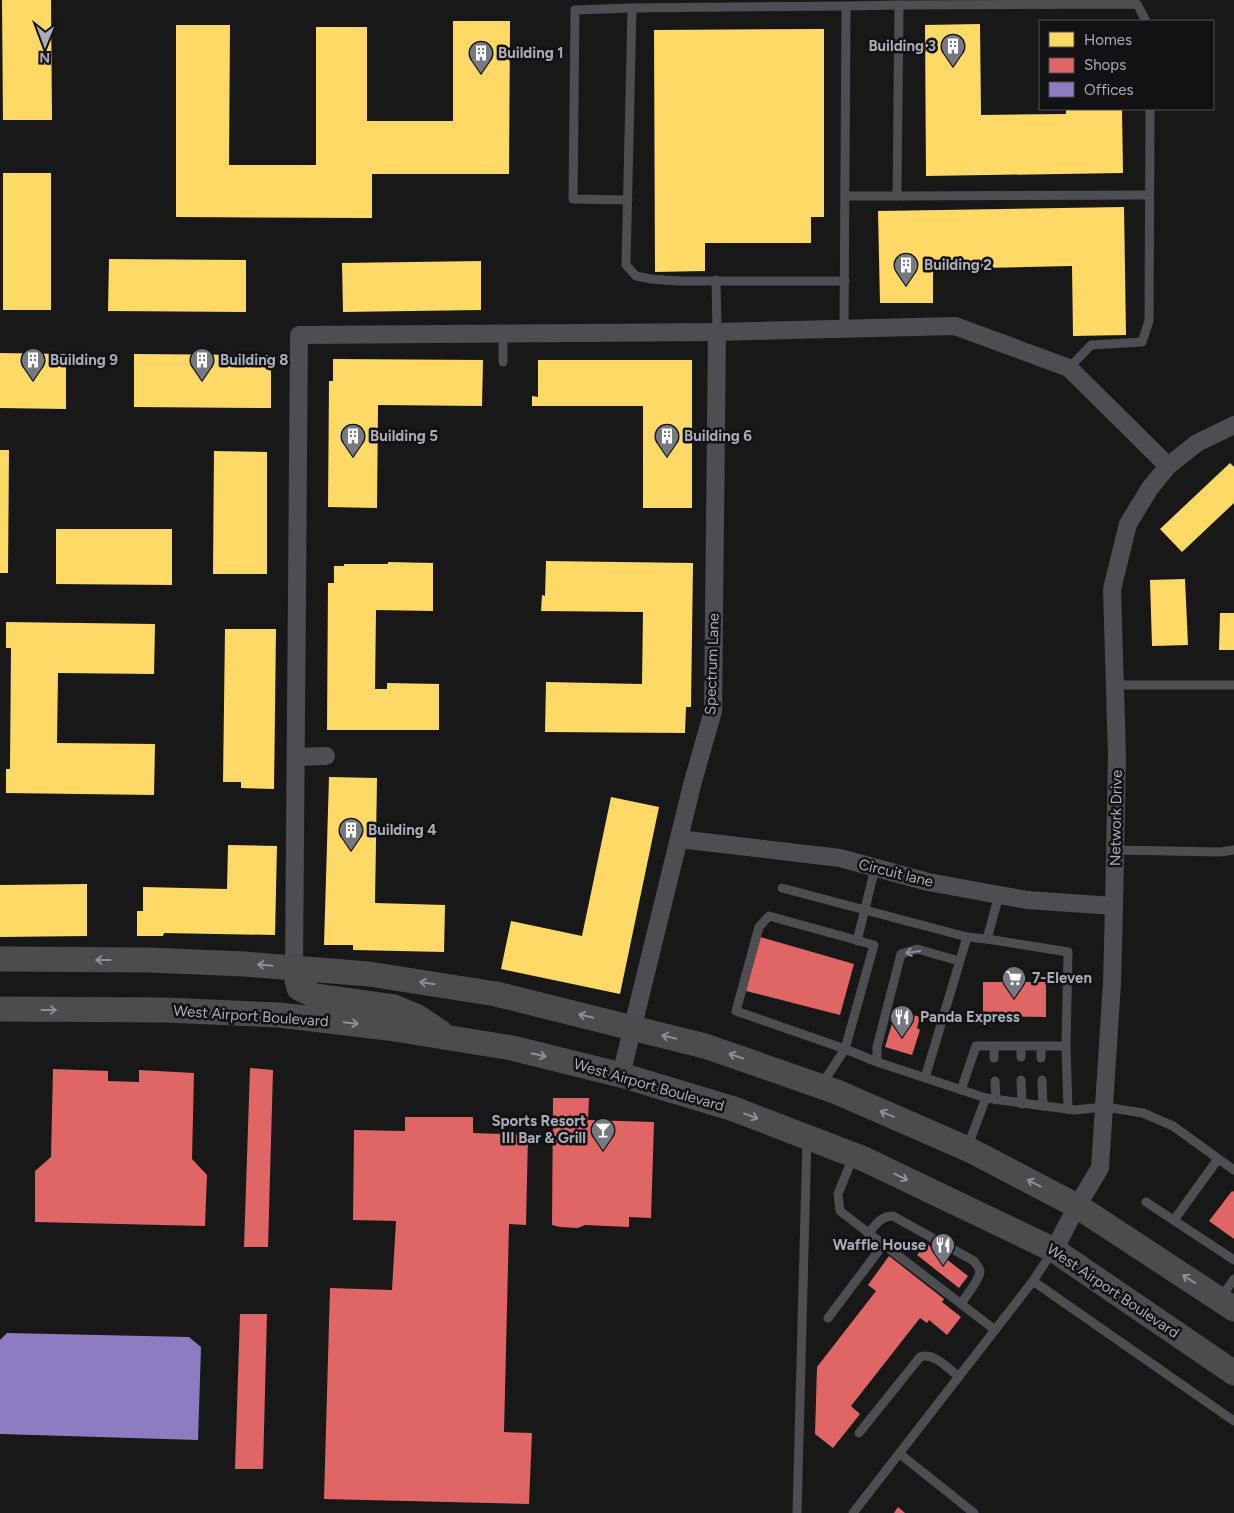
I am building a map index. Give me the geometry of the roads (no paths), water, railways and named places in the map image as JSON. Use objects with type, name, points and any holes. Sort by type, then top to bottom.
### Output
[{"type":"main road","points":[[0,959],[148,960],[244,964],[369,974],[496,994],[705,1046],[821,1086],[967,1148],[1077,1206],[1227,1304]]},
{"type":"main road","points":[[294,968],[299,988],[315,996],[394,1007],[416,1016],[448,1038]]},
{"type":"main road","name":"West Airport Boulevard","points":[[0,1010],[165,1010],[279,1015],[388,1028],[512,1048],[621,1075],[734,1109],[854,1155],[1054,1250],[1234,1373]]},
{"type":"street","points":[[294,968],[299,335],[717,332],[955,326],[1069,368],[1168,466]]},
{"type":"street","name":"Spectrum Lane","points":[[621,1075],[679,839],[713,711],[717,332]]},
{"type":"street","name":"Network Drive","points":[[1054,1250],[1100,1168],[1112,983],[1114,906],[1117,756],[1112,589],[1128,524],[1150,488],[1168,466],[1197,443],[1234,425]]},
{"type":"street","points":[[297,757],[326,756]]},
{"type":"street","name":"Circuit lane","points":[[679,839],[840,858],[928,882],[1027,900],[1114,906]]},
{"type":"lane","points":[[628,200],[573,199],[576,10],[899,5],[1137,4],[1145,20]]},
{"type":"lane","points":[[897,196],[899,5]]},
{"type":"lane","points":[[844,329],[846,6]]},
{"type":"lane","points":[[632,8],[626,265],[636,276],[651,279],[679,281],[845,281]]},
{"type":"lane","points":[[1069,368],[1091,345],[1142,342],[1149,321],[1150,110]]},
{"type":"lane","points":[[844,196],[1149,195]]},
{"type":"lane","points":[[716,280],[717,332]]},
{"type":"lane","points":[[503,333],[503,362]]},
{"type":"lane","points":[[1115,685],[1234,685]]},
{"type":"lane","points":[[1115,850],[1220,852],[1234,850]]},
{"type":"lane","points":[[857,941],[875,868]]},
{"type":"lane","points":[[782,888],[967,936],[1068,952],[1066,1046],[1068,1109]]},
{"type":"lane","points":[[987,939],[998,895]]},
{"type":"lane","points":[[821,1086],[846,1048],[874,945],[770,916],[759,927],[736,1011],[846,1048],[877,1062],[986,1098],[1068,1109],[1104,1107],[1143,1113],[1173,1126],[1234,1170]]},
{"type":"lane","points":[[925,1078],[967,936]]},
{"type":"lane","points":[[877,1062],[877,1047],[901,954],[917,949],[959,961]]},
{"type":"lane","points":[[961,1090],[976,1046],[1066,1046]]},
{"type":"lane","points":[[994,1046],[994,1058]]},
{"type":"lane","points":[[1021,1046],[1021,1057]]},
{"type":"lane","points":[[1041,1046],[1041,1058]]},
{"type":"lane","points":[[1021,1080],[1022,1104]]},
{"type":"lane","points":[[1042,1080],[1043,1106]]},
{"type":"lane","points":[[995,1081],[996,1100]]},
{"type":"lane","points":[[967,1148],[986,1098]]},
{"type":"lane","points":[[798,1513],[807,1137]]},
{"type":"lane","points":[[854,1155],[838,1194],[840,1211],[996,1330]]},
{"type":"lane","points":[[1174,1220],[1218,1159]]},
{"type":"lane","points":[[1146,1202],[1234,1260]]},
{"type":"lane","points":[[868,1234],[878,1221],[885,1216],[893,1216],[974,1261],[980,1272],[961,1304]]},
{"type":"lane","points":[[828,1318],[883,1245]]},
{"type":"lane","points":[[853,1513],[996,1330],[1054,1250]]},
{"type":"lane","points":[[1227,1304],[1234,1279]]},
{"type":"lane","points":[[1033,1281],[1234,1421]]},
{"type":"lane","points":[[859,1433],[920,1357],[928,1356],[934,1358],[959,1377]]},
{"type":"lane","points":[[900,1454],[974,1513]]},
{"type":"place","name":"Building 3","points":[[953,67]]},
{"type":"place","name":"Building 1","points":[[481,74]]},
{"type":"place","name":"Building 2","points":[[906,286]]},
{"type":"place","name":"Building 9","points":[[33,381]]},
{"type":"place","name":"Building 8","points":[[202,381]]},
{"type":"place","name":"Building 5","points":[[353,457]]},
{"type":"place","name":"Building 6","points":[[667,457]]},
{"type":"place","name":"Building 4","points":[[351,851]]},
{"type":"place","name":"7-Eleven","points":[[1014,999]]},
{"type":"place","name":"Panda Express","points":[[902,1038]]},
{"type":"place","name":"Sports Resort III Bar & Grill","points":[[603,1151]]},
{"type":"place","name":"Waffle House","points":[[943,1266]]}]
